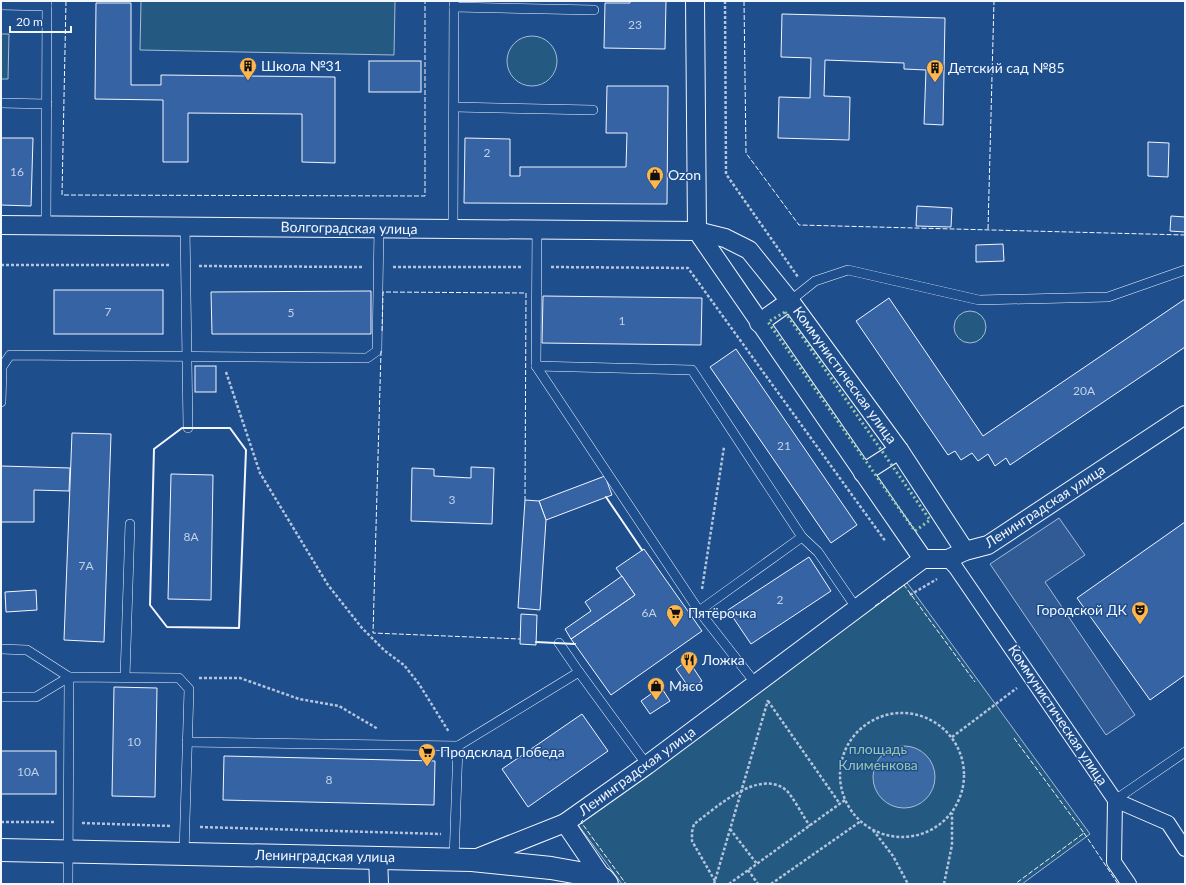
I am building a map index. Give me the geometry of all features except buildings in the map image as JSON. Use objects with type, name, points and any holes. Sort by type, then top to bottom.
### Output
[{"type":"street","points":[[695,1],[697,231],[923,560]]},
{"type":"street","name":"Волгоградская улица","points":[[1,225],[697,231]]},
{"type":"street","name":"Коммунистическая улица","points":[[697,231],[725,238],[749,250],[790,301],[899,450],[965,551]]},
{"type":"street","points":[[759,323],[790,301]]},
{"type":"street","name":"Ленинградская улица","points":[[1,850],[463,860],[565,823],[647,765],[923,560],[948,558],[965,551],[988,546],[1185,415]]},
{"type":"street","points":[[863,473],[899,450]]},
{"type":"street","name":"Коммунистическая улица","points":[[948,558],[1115,800],[1114,862],[1129,884]]},
{"type":"street","points":[[1115,800],[1168,823],[1185,849]]},
{"type":"street","points":[[565,823],[605,882]]},
{"type":"street","points":[[378,857],[379,884]]},
{"type":"street","points":[[463,860],[550,868],[579,873],[605,882]]},
{"type":"lane","points":[[1,5],[47,3],[46,226]]},
{"type":"lane","points":[[453,229],[454,4],[594,10]]},
{"type":"lane","points":[[1,103],[47,104]]},
{"type":"lane","points":[[454,107],[593,110]]},
{"type":"lane","points":[[186,226],[188,428]]},
{"type":"lane","points":[[1,402],[2,367],[10,355],[367,358],[377,351],[378,228]]},
{"type":"lane","points":[[537,229],[536,366],[699,611],[756,684]]},
{"type":"lane","points":[[790,301],[815,281],[848,270],[979,300],[1108,297],[1185,270]]},
{"type":"lane","points":[[536,366],[692,370],[802,537],[818,552],[857,609]]},
{"type":"lane","points":[[125,677],[130,524]]},
{"type":"lane","points":[[699,611],[802,537]]},
{"type":"lane","points":[[559,643],[647,765]]},
{"type":"lane","points":[[1,649],[27,650],[69,678]]},
{"type":"lane","points":[[187,742],[458,746],[579,672]]},
{"type":"lane","points":[[68,884],[69,678]]},
{"type":"lane","points":[[1,697],[36,697],[69,678],[179,678],[189,689],[184,853]]},
{"type":"lane","points":[[458,746],[455,835],[463,860]]},
{"type":"lane","points":[[1115,800],[1185,752]]},
{"type":"path","points":[[725,1],[726,174],[806,288]]},
{"type":"path","points":[[1,265],[688,268],[888,546]]},
{"type":"path","points":[[221,356],[260,473],[328,584],[362,628],[385,651],[404,665],[419,684],[458,746]]},
{"type":"path","points":[[699,611],[728,424]]},
{"type":"path","points":[[907,571],[917,591]]},
{"type":"path","points":[[179,678],[240,678],[299,699],[339,706],[404,745]]},
{"type":"path","points":[[952,737],[1032,678]]},
{"type":"path","points":[[756,684],[840,804]]},
{"type":"path","points":[[714,882],[768,700]]},
{"type":"path","points":[[873,830],[894,837],[916,836],[936,828],[952,813],[962,795],[965,775],[962,755],[952,737],[937,723],[919,715],[899,713],[880,717],[863,727],[850,742],[842,761],[840,780],[846,800],[852,811],[861,821],[873,830],[893,856],[908,884]]},
{"type":"path","points":[[714,882],[692,841],[694,824],[742,790],[756,784],[767,783],[786,790],[810,826]]},
{"type":"path","points":[[729,884],[846,800]]},
{"type":"path","points":[[944,884],[952,845],[952,813]]},
{"type":"path","points":[[771,884],[861,821]]},
{"type":"path","points":[[1,822],[184,826],[455,835]]},
{"type":"path","points":[[730,829],[757,864]]},
{"type":"path","points":[[748,870],[758,884]]},
{"type":"green space","points":[[141,1],[395,1],[394,55],[140,50]]},
{"type":"green space","points":[[1,34],[9,34],[8,79],[1,79]]},
{"type":"green space","points":[[527,36],[537,36],[550,43],[557,56],[557,66],[550,79],[537,86],[527,86],[518,82],[511,75],[507,66],[507,56],[511,47],[518,40]]},
{"type":"green space","points":[[967,311],[973,311],[982,315],[986,327],[982,339],[973,343],[967,343],[958,339],[954,330],[954,324],[958,315]]},
{"type":"green space","name":"площадь Клименкова","points":[[905,580],[1090,834],[1022,884],[622,884],[576,822]]},
{"type":"shaded area","points":[[1059,518],[1085,555],[1045,582],[1135,715],[1106,735],[990,564]]},
{"type":"shaded area","points":[[904,746],[916,748],[926,755],[933,765],[935,777],[933,789],[926,799],[916,806],[904,808],[892,806],[882,799],[875,789],[873,777],[875,765],[882,755],[892,748]]},
{"type":"hedge","points":[[785,312],[930,520],[915,531],[768,322],[785,312]]},
{"type":"fence","points":[[66,1],[62,195],[425,196],[425,1]]},
{"type":"fence","points":[[744,1],[746,153],[799,225],[1185,235]]},
{"type":"fence","points":[[988,229],[994,1]]},
{"type":"fence","points":[[382,331],[383,292],[526,293],[525,500]]},
{"type":"fence","points":[[381,351],[373,633],[520,639]]},
{"type":"fence","points":[[875,606],[904,585],[975,682]]},
{"type":"fence","points":[[1014,738],[1084,833],[1015,884]]},
{"type":"fence","points":[[583,820],[581,822],[626,884]]},
{"type":"fence","points":[[1084,833],[1118,884]]},
{"type":"wall","points":[[182,428],[230,428],[246,450],[239,628],[167,627],[150,605],[154,449],[182,428]]},
{"type":"wall","points":[[606,497],[642,550]]},
{"type":"wall","points":[[536,642],[575,644]]},
{"type":"place","name":"Школа №31","points":[[248,81]]},
{"type":"place","name":"Детский сад №85","points":[[935,83]]},
{"type":"place","name":"Ozon","points":[[655,190]]},
{"type":"place","name":"Городской ДК","points":[[1140,625]]},
{"type":"place","name":"Пятёрочка","points":[[675,628]]},
{"type":"place","name":"Ложка","points":[[689,675]]},
{"type":"place","name":"Мясо","points":[[656,701]]},
{"type":"place","name":"Продсклад Победа","points":[[427,767]]}]
